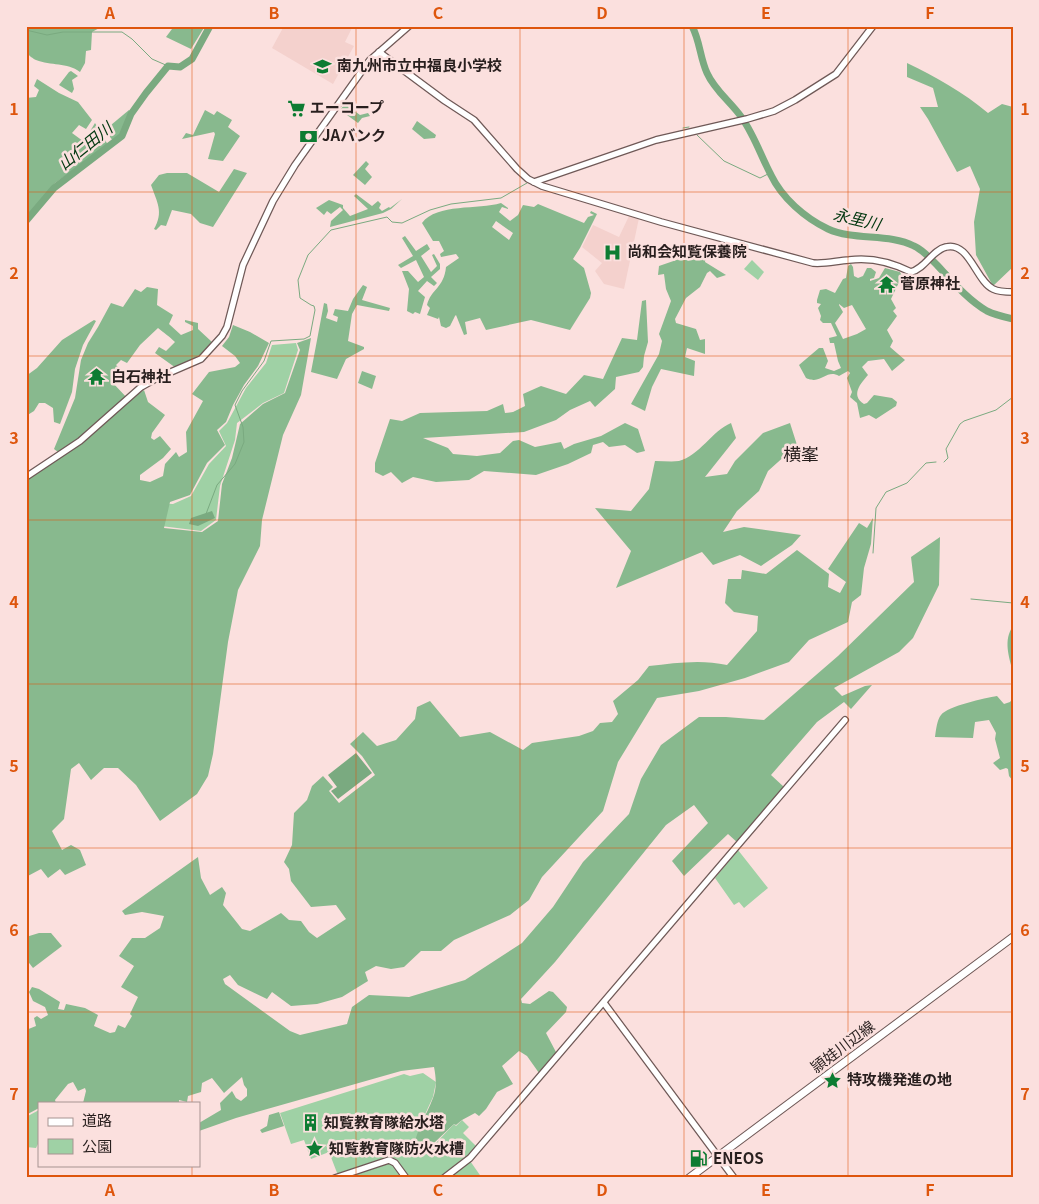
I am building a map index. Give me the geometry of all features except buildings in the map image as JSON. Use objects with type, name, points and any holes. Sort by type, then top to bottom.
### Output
[{"type":"main road","name":"頴娃川辺線","points":[[689,1178],[1013,937]]},
{"type":"street","points":[[26,478],[80,441],[141,387],[201,359],[217,342],[227,327],[243,265],[272,201],[295,165],[370,60],[409,26]]},
{"type":"street","points":[[534,182],[656,140],[774,111],[832,78],[873,26]]},
{"type":"street","points":[[379,52],[440,98],[474,120],[517,169],[534,182],[550,189],[661,222],[813,262],[829,264],[848,260],[875,259],[911,272],[917,270],[945,247],[958,248],[962,250],[988,285],[999,291],[1013,292]]},
{"type":"street","points":[[444,1178],[470,1158],[845,720]]},
{"type":"street","points":[[604,1003],[734,1178]]},
{"type":"street","points":[[335,1178],[389,1160],[395,1162],[406,1178]]},
{"type":"shaded area","points":[[26,26],[103,26],[92,32],[91,50],[86,51],[85,63],[80,72],[64,65],[36,60],[26,53]]},
{"type":"shaded area","points":[[171,26],[205,26],[191,49],[166,37],[172,29]]},
{"type":"shaded area","name":"南九州市立中福良小学校","points":[[284,26],[353,26],[345,42],[354,46],[333,84],[272,48]]},
{"type":"shaded area","points":[[907,63],[949,85],[988,113],[1002,104],[1013,107],[1013,267],[993,286],[976,255],[974,222],[980,189],[970,166],[957,172],[920,107],[938,107],[933,88],[907,77]]},
{"type":"shaded area","points":[[71,71],[78,76],[72,80],[74,89],[72,93],[59,85]]},
{"type":"shaded area","points":[[37,79],[78,102],[92,120],[86,129],[79,125],[72,133],[87,144],[91,139],[89,133],[95,123],[108,145],[55,183],[26,217],[26,98],[36,97],[39,90],[34,86]]},
{"type":"shaded area","points":[[345,104],[360,115],[368,113],[370,116],[362,118],[358,123],[340,110]]},
{"type":"shaded area","points":[[129,110],[125,128],[113,141],[105,130]]},
{"type":"shaded area","points":[[205,110],[214,115],[217,111],[232,120],[228,127],[240,136],[223,161],[208,159],[214,132],[182,139],[186,133],[193,135]]},
{"type":"shaded area","points":[[417,121],[436,135],[435,138],[424,139],[412,129]]},
{"type":"shaded area","points":[[366,161],[369,164],[365,169],[372,177],[365,185],[353,175]]},
{"type":"shaded area","points":[[234,169],[247,173],[213,227],[200,223],[191,214],[172,210],[166,226],[161,225],[156,230],[154,229],[159,212],[151,185],[159,175],[187,173],[219,192]]},
{"type":"shaded area","points":[[356,194],[372,206],[378,201],[381,204],[379,208],[382,211],[390,208],[402,199],[391,209],[383,213],[330,227],[331,221],[343,210],[340,207],[331,214],[327,211],[324,215],[316,208],[329,200],[343,205],[343,208],[350,216],[368,209],[354,196]]},
{"type":"shaded area","points":[[501,203],[508,208],[502,207],[499,212],[510,221],[518,215],[523,205],[534,207],[538,204],[584,223],[588,217],[594,215],[590,213],[591,211],[597,214],[573,259],[584,268],[591,293],[590,298],[570,330],[531,320],[486,330],[480,318],[465,322],[467,334],[464,335],[456,315],[450,326],[446,328],[441,326],[439,317],[438,319],[427,315],[430,308],[427,305],[431,295],[443,280],[446,267],[459,258],[456,254],[441,257],[440,254],[444,251],[439,241],[433,241],[422,223],[437,212]],"holes":[[[496,221],[513,233],[509,240],[492,227]]]},
{"type":"shaded area","points":[[629,216],[639,218],[624,289],[604,284],[595,271],[602,263],[582,247],[593,225],[619,237]]},
{"type":"shaded area","points":[[405,236],[416,251],[427,244],[430,249],[421,256],[431,272],[437,266],[432,255],[434,254],[440,264],[440,269],[431,277],[437,283],[434,286],[427,281],[418,291],[425,297],[420,314],[415,312],[413,314],[407,311],[409,289],[402,271],[408,271],[418,282],[424,277],[416,260],[401,268],[398,265],[413,256],[402,238]]},
{"type":"shaded area","points":[[697,247],[707,248],[705,262],[726,275],[717,278],[710,271],[707,273],[700,287],[686,298],[675,319],[676,323],[696,329],[700,340],[705,339],[705,354],[687,348],[685,357],[695,361],[694,376],[661,369],[652,387],[645,411],[631,404],[659,354],[662,341],[659,334],[671,301],[666,289],[664,274],[658,275],[659,266],[688,256]]},
{"type":"shaded area","points":[[851,264],[854,276],[858,278],[863,276],[867,268],[871,268],[876,272],[874,278],[870,279],[870,281],[879,278],[885,268],[900,272],[902,276],[891,299],[896,308],[893,311],[897,316],[887,330],[893,341],[890,347],[905,360],[892,371],[884,359],[868,361],[862,367],[868,375],[860,385],[857,393],[864,404],[874,395],[892,398],[897,402],[896,406],[876,419],[869,415],[860,418],[857,403],[850,397],[852,392],[847,378],[850,373],[848,371],[839,376],[829,374],[813,380],[806,378],[799,365],[819,348],[823,348],[828,361],[825,368],[834,371],[841,368],[834,343],[830,343],[829,338],[837,336],[831,323],[823,323],[820,320],[821,316],[818,308],[821,304],[817,303],[817,300],[820,290],[826,289],[835,293],[843,279],[846,278],[848,266]],"holes":[[[839,304],[844,308],[852,305],[866,329],[843,339],[835,323],[843,312]]]},
{"type":"shaded area","points":[[363,285],[367,287],[362,300],[390,308],[389,311],[357,305],[352,314],[348,341],[364,347],[364,349],[346,359],[337,379],[311,372],[324,303],[327,304],[328,311],[326,318],[337,322],[338,317],[333,315],[335,309],[348,311],[353,299]]},
{"type":"shaded area","points":[[147,287],[158,289],[157,305],[173,315],[169,324],[181,335],[193,330],[193,326],[185,322],[185,320],[198,323],[198,329],[212,342],[202,354],[176,368],[155,353],[159,347],[166,351],[175,342],[158,328],[140,345],[127,363],[121,360],[116,365],[122,371],[112,382],[129,400],[144,390],[148,402],[165,415],[152,433],[151,438],[154,440],[160,436],[171,449],[163,458],[140,475],[140,480],[150,482],[163,476],[165,464],[176,452],[179,457],[187,452],[186,432],[203,401],[192,394],[209,372],[235,367],[240,363],[235,356],[222,346],[229,337],[233,325],[269,343],[258,366],[244,385],[233,405],[226,422],[217,430],[225,445],[207,463],[190,495],[170,502],[164,528],[202,532],[218,521],[222,484],[232,458],[240,424],[263,404],[285,393],[300,350],[297,343],[311,338],[301,395],[283,435],[262,520],[260,546],[238,590],[228,642],[213,754],[208,776],[197,794],[160,821],[136,785],[118,768],[104,768],[91,780],[79,763],[71,769],[64,819],[52,831],[62,850],[71,845],[80,850],[86,865],[65,875],[60,869],[48,878],[41,869],[26,877],[26,481],[62,455],[54,449],[75,398],[81,360],[88,343],[111,303],[123,307],[135,289],[141,292]]},
{"type":"shaded area","points":[[646,300],[648,342],[643,367],[639,372],[616,377],[615,389],[595,407],[590,401],[570,410],[556,420],[524,432],[423,438],[448,448],[453,454],[477,456],[500,453],[513,441],[519,440],[535,447],[561,442],[564,449],[601,436],[625,423],[638,429],[645,451],[637,453],[625,445],[609,447],[603,442],[593,445],[591,453],[568,464],[536,475],[484,471],[469,480],[436,482],[413,477],[402,483],[391,472],[383,476],[375,472],[375,463],[390,419],[402,421],[420,413],[487,411],[503,404],[505,413],[513,412],[525,406],[523,394],[541,386],[566,394],[584,375],[603,379],[622,338],[637,340],[642,301]]},
{"type":"shaded area","points":[[94,320],[96,321],[83,345],[75,369],[72,392],[60,424],[54,422],[53,408],[45,403],[39,403],[34,411],[26,416],[26,376],[37,368],[62,340]]},
{"type":"shaded area","points":[[362,371],[376,376],[372,389],[358,383]]},
{"type":"shaded area","points":[[731,423],[736,438],[705,477],[727,474],[735,461],[763,433],[790,423],[797,445],[768,471],[759,491],[737,511],[723,532],[744,527],[801,535],[792,545],[761,566],[740,555],[713,565],[702,552],[616,588],[631,551],[595,508],[631,511],[649,489],[655,461],[679,461],[686,458]]},
{"type":"shaded area","points":[[212,511],[215,518],[198,526],[189,524],[191,518]]},
{"type":"shaded area","points":[[873,518],[871,544],[864,568],[861,595],[852,602],[848,622],[809,640],[789,662],[745,678],[699,691],[657,698],[618,762],[603,811],[542,877],[529,900],[510,915],[454,940],[441,951],[421,951],[404,967],[391,969],[376,966],[365,972],[368,981],[342,997],[317,1004],[291,1006],[272,992],[267,999],[238,985],[230,975],[223,979],[225,984],[290,1031],[300,1035],[347,1024],[352,1007],[369,995],[409,997],[465,980],[522,943],[553,907],[583,862],[629,814],[641,779],[661,745],[699,717],[764,720],[838,656],[914,582],[911,557],[940,537],[939,585],[913,638],[899,652],[834,688],[842,696],[872,685],[851,709],[844,702],[817,722],[771,775],[784,787],[738,843],[728,834],[684,876],[672,861],[708,823],[694,805],[666,825],[555,962],[521,999],[522,1003],[530,1004],[549,991],[553,992],[567,1007],[566,1012],[546,1033],[557,1054],[539,1073],[527,1056],[519,1051],[502,1066],[513,1084],[497,1092],[479,1116],[475,1113],[456,1125],[454,1124],[434,1143],[414,1154],[418,1133],[434,1094],[436,1082],[434,1067],[401,1071],[236,1118],[200,1131],[200,1122],[221,1110],[220,1103],[232,1091],[236,1098],[241,1101],[247,1096],[247,1089],[242,1077],[224,1093],[212,1078],[202,1083],[201,1092],[188,1096],[187,1102],[179,1100],[179,1102],[83,1102],[85,1088],[78,1091],[73,1082],[68,1084],[55,1100],[56,1102],[38,1102],[38,1109],[26,1115],[26,1040],[28,1038],[26,1030],[36,1026],[34,1018],[37,1016],[41,1019],[48,1015],[45,1007],[33,1001],[29,992],[32,987],[39,989],[60,1002],[58,1009],[64,1010],[66,1004],[85,1008],[98,1015],[94,1026],[110,1033],[115,1032],[118,1025],[125,1028],[132,1016],[130,1014],[138,997],[121,987],[134,966],[119,956],[132,938],[145,938],[160,928],[164,916],[142,912],[125,915],[122,911],[198,857],[201,878],[210,895],[222,887],[226,893],[223,905],[242,929],[250,931],[281,913],[289,920],[301,921],[309,932],[317,938],[346,919],[336,905],[311,907],[291,881],[289,869],[284,862],[292,845],[294,813],[307,800],[312,786],[323,776],[333,787],[329,791],[339,803],[375,775],[362,756],[350,744],[363,732],[377,746],[396,740],[415,719],[417,707],[430,701],[460,737],[490,732],[523,750],[532,743],[579,736],[593,731],[600,723],[612,722],[618,714],[613,701],[638,680],[649,666],[698,662],[727,665],[757,631],[758,616],[734,612],[725,603],[728,579],[741,579],[742,570],[766,574],[797,550],[829,574],[828,587],[840,593],[846,582],[828,569],[859,523],[867,528]]},
{"type":"shaded area","points":[[1013,626],[1013,672],[1009,655],[1008,637]]},
{"type":"shaded area","points":[[997,696],[1004,704],[1010,702],[1013,698],[1013,781],[1009,776],[1008,769],[1000,770],[993,763],[1000,758],[995,739],[996,733],[989,720],[975,722],[973,738],[935,737],[941,715],[945,712],[967,703]]},
{"type":"shaded area","points":[[356,753],[372,773],[338,799],[331,791],[337,787],[328,775]]},
{"type":"shaded area","points":[[39,933],[51,933],[62,946],[33,968],[26,959],[26,937]]},
{"type":"shaded area","points":[[279,1112],[284,1126],[262,1133],[260,1130],[267,1126],[269,1115]]},
{"type":"green space","points":[[752,260],[764,272],[758,280],[744,269]]},
{"type":"green space","points":[[296,343],[298,350],[284,393],[263,403],[237,423],[235,440],[220,486],[216,520],[201,531],[153,525],[132,502],[173,504],[191,496],[209,464],[226,446],[219,431],[227,423],[246,388],[266,363],[272,345]]},
{"type":"green space","points":[[738,850],[768,888],[744,908],[739,902],[734,905],[715,878]]},
{"type":"green space","points":[[423,1073],[436,1082],[433,1097],[421,1123],[412,1156],[435,1144],[454,1124],[456,1126],[462,1120],[469,1127],[463,1133],[477,1147],[468,1158],[482,1178],[339,1178],[329,1152],[311,1159],[304,1140],[291,1144],[280,1113],[404,1074],[410,1076]]},
{"type":"green space","points":[[38,1111],[38,1144],[36,1148],[26,1147],[26,1117]]},
{"type":"waterway","name":"山仁田川","points":[[26,221],[54,188],[122,136],[131,114],[146,93],[168,66],[180,67],[192,59],[210,26]]},
{"type":"waterway","name":"永里川","points":[[692,26],[710,79],[742,118],[781,192],[795,207],[819,224],[838,233],[894,240],[917,248],[929,257],[980,307],[993,314],[1013,319]]},
{"type":"waterway","points":[[26,30],[47,35],[63,32],[122,32],[152,59],[168,66]]},
{"type":"waterway","points":[[683,128],[689,127]]},
{"type":"waterway","points":[[697,135],[724,161],[760,178],[770,173]]},
{"type":"waterway","points":[[206,514],[217,485],[235,464],[244,442],[243,427],[235,405],[242,391],[264,361],[271,341],[304,339],[310,336],[315,310],[314,306],[300,298],[298,280],[308,255],[331,230],[387,217],[392,222],[402,223],[430,210],[451,204],[501,198],[527,183]]},
{"type":"waterway","points":[[944,462],[948,458],[946,449],[960,424],[996,410],[1013,397]]},
{"type":"waterway","points":[[873,553],[876,508],[886,492],[907,483],[926,463],[936,462]]},
{"type":"waterway","points":[[971,599],[1013,603]]},
{"type":"place","name":"南九州市立中福良小学校","points":[[323,66]]},
{"type":"place","name":"エーコープ","points":[[296,108]]},
{"type":"place","name":"JAバンク","points":[[308,136]]},
{"type":"place","name":"尚和会知覧保養院","points":[[613,252]]},
{"type":"place","name":"菅原神社","points":[[886,284]]},
{"type":"place","name":"白石神社","points":[[97,377]]},
{"type":"place","name":"特攻機発進の地","points":[[833,1080]]},
{"type":"place","name":"知覧教育隊給水塔","points":[[310,1123]]},
{"type":"place","name":"知覧教育隊防火水槽","points":[[315,1149]]},
{"type":"place","name":"ENEOS","points":[[699,1159]]},
{"type":"district","name":"横峯","points":[[801,455]]}]
